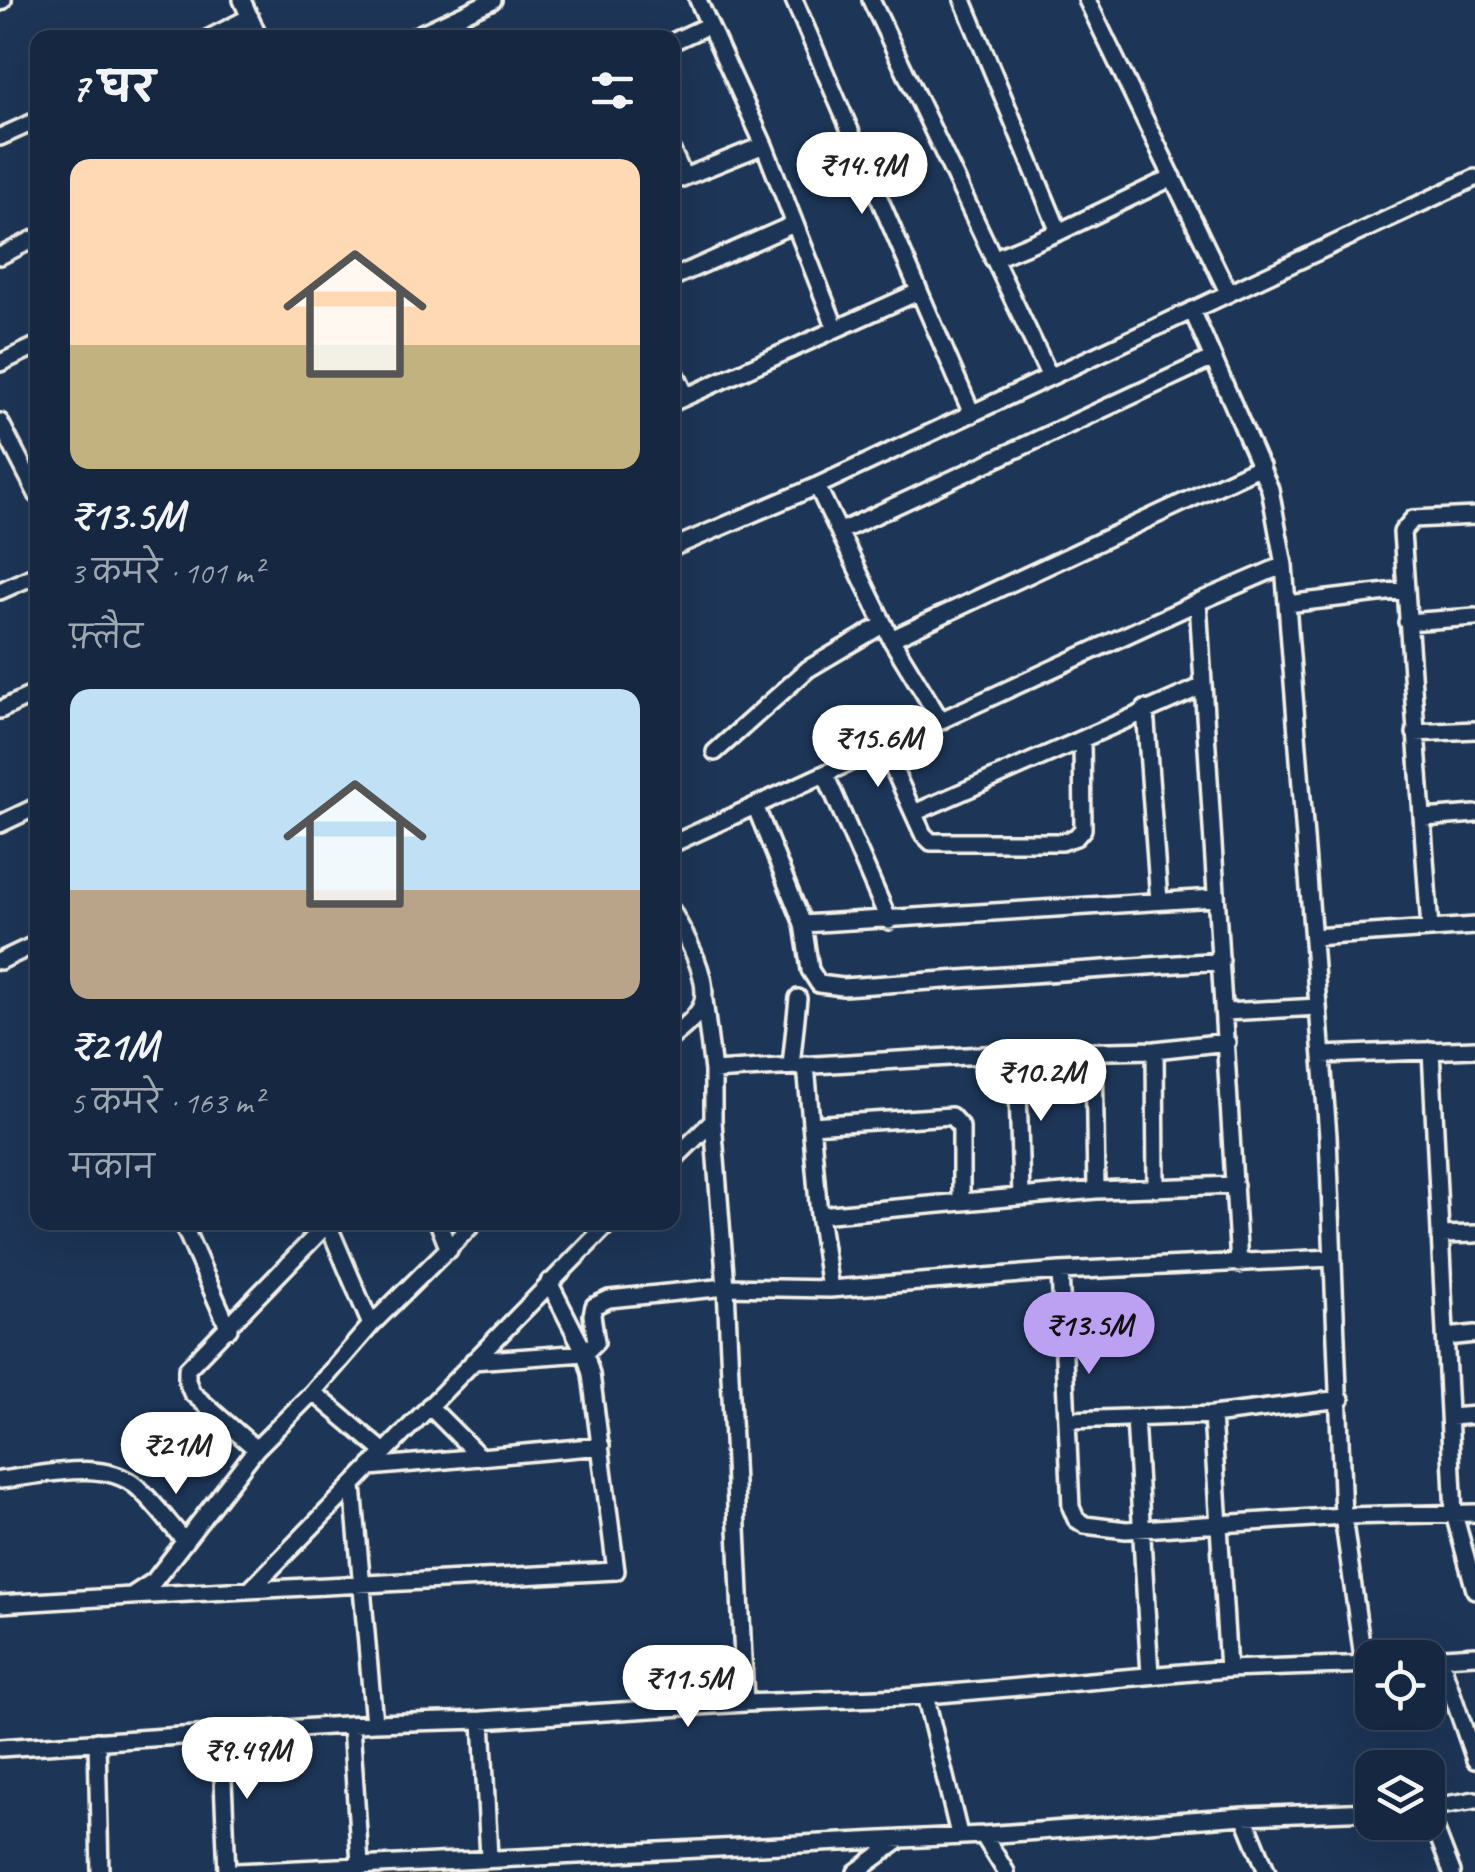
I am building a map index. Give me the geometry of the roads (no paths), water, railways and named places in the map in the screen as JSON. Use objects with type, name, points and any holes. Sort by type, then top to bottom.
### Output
[{"type":"street","points":[[242,0],[256,30]]},
{"type":"street","points":[[433,30],[492,0]]},
{"type":"street","points":[[698,0],[764,144],[836,329]]},
{"type":"street","points":[[794,0],[972,414]]},
{"type":"street","points":[[870,0],[1049,376]]},
{"type":"street","points":[[963,0],[1059,232]]},
{"type":"street","points":[[1088,0],[1228,292]]},
{"type":"street","points":[[225,30],[250,17]]},
{"type":"street","points":[[680,38],[710,25]]},
{"type":"street","points":[[0,138],[30,124]]},
{"type":"street","points":[[680,178],[764,144]]},
{"type":"street","points":[[993,259],[1172,178]]},
{"type":"street","points":[[680,545],[818,486],[1475,178]]},
{"type":"street","points":[[680,274],[794,224]]},
{"type":"street","points":[[0,256],[30,242]]},
{"type":"street","points":[[680,399],[918,292]]},
{"type":"street","points":[[1192,310],[1261,466],[1276,513],[1284,565],[1322,1056],[1344,1516],[1364,1640]]},
{"type":"street","points":[[0,363],[30,349]]},
{"type":"street","points":[[841,532],[1213,358]]},
{"type":"street","points":[[0,422],[30,480]]},
{"type":"street","points":[[715,752],[808,670],[1261,466]]},
{"type":"street","points":[[818,486],[887,632],[941,721]]},
{"type":"street","points":[[1430,928],[1402,532],[1412,519],[1475,516]]},
{"type":"street","points":[[680,841],[1284,565]]},
{"type":"street","points":[[0,591],[30,578]]},
{"type":"street","points":[[1287,604],[1404,590]]},
{"type":"street","points":[[1198,602],[1239,1264]]},
{"type":"street","points":[[1407,622],[1475,618]]},
{"type":"street","points":[[914,813],[1203,686]]},
{"type":"street","points":[[0,710],[30,696]]},
{"type":"street","points":[[1145,709],[1159,900]]},
{"type":"street","points":[[1414,733],[1475,730]]},
{"type":"street","points":[[884,748],[922,834],[930,842],[1062,842],[1076,837],[1083,829],[1082,740]]},
{"type":"street","points":[[825,774],[888,920]]},
{"type":"street","points":[[756,808],[804,924],[814,979],[820,984],[843,987],[1221,961]]},
{"type":"street","points":[[0,824],[30,810]]},
{"type":"street","points":[[1424,818],[1475,814]]},
{"type":"street","points":[[804,924],[1214,898]]},
{"type":"street","points":[[680,926],[692,948],[704,1000],[713,1071],[745,1702]]},
{"type":"street","points":[[1312,937],[1475,926]]},
{"type":"street","points":[[0,961],[30,947]]},
{"type":"street","points":[[798,998],[798,1066],[811,1124],[830,1289]]},
{"type":"street","points":[[680,1030],[704,1000]]},
{"type":"street","points":[[1225,1012],[1318,1007]]},
{"type":"street","points":[[713,1071],[1155,1050],[1227,1042]]},
{"type":"street","points":[[1322,1056],[1475,1048]]},
{"type":"street","points":[[1155,1050],[1156,1189]]},
{"type":"street","points":[[1431,1050],[1454,1514],[1475,1590]]},
{"type":"street","points":[[1094,1052],[1096,1190]]},
{"type":"street","points":[[1017,1054],[1021,1196]]},
{"type":"street","points":[[811,1124],[951,1116],[962,1126],[961,1201]]},
{"type":"street","points":[[680,1153],[713,1121]]},
{"type":"street","points":[[819,1214],[1096,1190],[1235,1186]]},
{"type":"street","points":[[186,1230],[229,1329]]},
{"type":"street","points":[[256,1448],[192,1393],[187,1369],[321,1230]]},
{"type":"street","points":[[330,1230],[371,1325]]},
{"type":"street","points":[[441,1230],[449,1250]]},
{"type":"street","points":[[132,1596],[154,1581],[256,1448],[313,1392],[371,1325],[468,1230]]},
{"type":"street","points":[[250,1590],[602,1230]]},
{"type":"street","points":[[1440,1235],[1475,1234]]},
{"type":"street","points":[[473,1361],[585,1354],[596,1342],[592,1315],[599,1302],[726,1287],[830,1289],[1060,1271],[1332,1258]]},
{"type":"street","points":[[1060,1271],[1071,1507],[1076,1519],[1085,1525],[1140,1529],[1344,1516],[1475,1513]]},
{"type":"street","points":[[0,1604],[616,1570],[585,1354],[549,1282]]},
{"type":"street","points":[[1447,1337],[1475,1334]]},
{"type":"street","points":[[313,1392],[384,1452]]},
{"type":"street","points":[[1069,1420],[1212,1415],[1341,1399]]},
{"type":"street","points":[[429,1406],[480,1457]]},
{"type":"street","points":[[1212,1415],[1228,1669]]},
{"type":"street","points":[[1451,1417],[1475,1415]]},
{"type":"street","points":[[1134,1418],[1150,1675]]},
{"type":"street","points":[[370,1467],[601,1446]]},
{"type":"street","points":[[0,1480],[94,1470],[114,1474],[135,1484],[184,1539]]},
{"type":"street","points":[[352,1486],[374,1723]]},
{"type":"street","points":[[1445,1656],[1475,1655]]},
{"type":"street","points":[[0,1748],[374,1723],[924,1695],[1228,1669],[1355,1664]]},
{"type":"street","points":[[1445,1686],[1475,1760]]},
{"type":"street","points":[[924,1695],[959,1834]]},
{"type":"street","points":[[482,1720],[482,1863]]},
{"type":"street","points":[[351,1725],[360,1864]]},
{"type":"street","points":[[221,1734],[227,1872]]},
{"type":"street","points":[[96,1742],[100,1872]]},
{"type":"street","points":[[1445,1806],[1475,1800]]},
{"type":"street","points":[[236,1872],[341,1869],[360,1864],[482,1863],[1355,1813]]},
{"type":"street","points":[[1244,1816],[1266,1872]]},
{"type":"street","points":[[983,1835],[1006,1872]]},
{"type":"street","points":[[856,1872],[902,1838]]},
{"type":"street","points":[[1440,1840],[1452,1872]]}]
